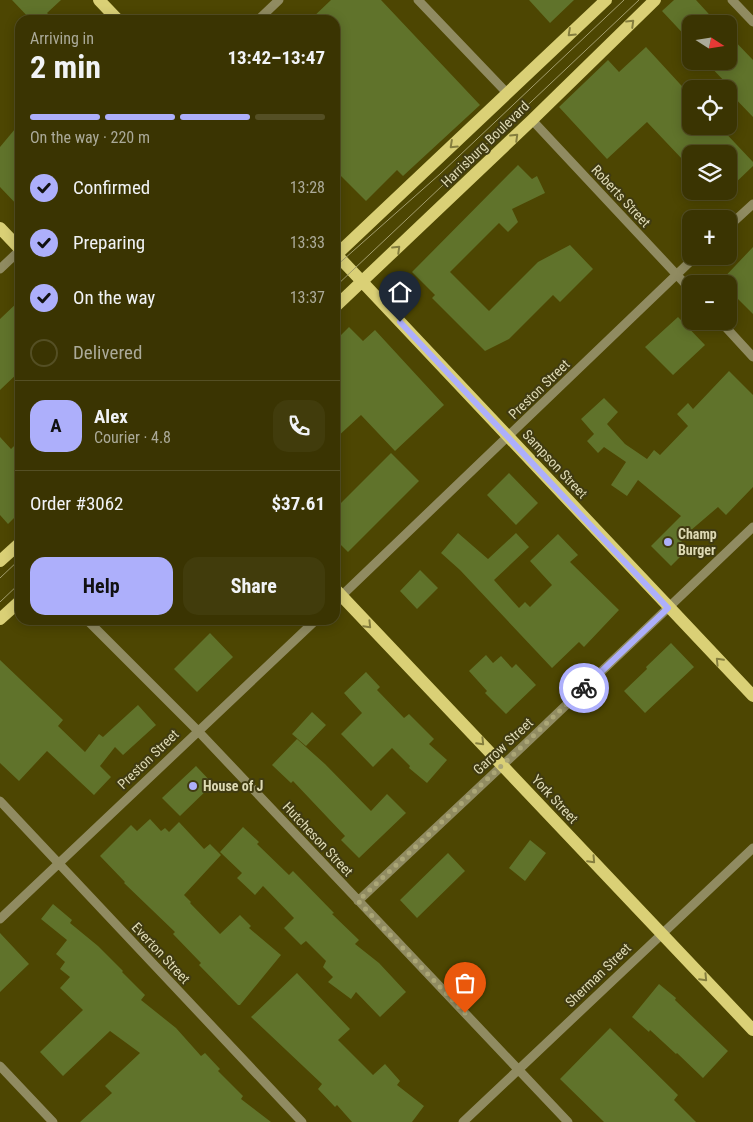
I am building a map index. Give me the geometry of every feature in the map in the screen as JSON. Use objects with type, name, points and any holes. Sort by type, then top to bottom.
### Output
[{"type":"main road","points":[[99,0],[113,15]]},
{"type":"main road","name":"Harrisburg Boulevard","points":[[340,250],[606,0]]},
{"type":"main road","name":"Harrisburg Boulevard","points":[[340,302],[532,120],[654,0]]},
{"type":"main road","points":[[0,228],[15,244]]},
{"type":"main road","name":"Sampson Street","points":[[340,258],[753,696]]},
{"type":"main road","points":[[1,558],[15,547]]},
{"type":"main road","name":"York Street","points":[[340,599],[503,765],[753,1030]]},
{"type":"main road","points":[[0,619],[15,606]]},
{"type":"street","points":[[263,15],[279,0]]},
{"type":"street","points":[[418,0],[507,93]]},
{"type":"street","points":[[732,0],[753,22]]},
{"type":"street","name":"Roberts Street","points":[[532,120],[682,280]]},
{"type":"street","points":[[737,219],[753,204]]},
{"type":"street","points":[[0,269],[15,254]]},
{"type":"street","name":"Preston Street","points":[[340,593],[509,437],[686,265]]},
{"type":"street","points":[[728,330],[753,357]]},
{"type":"street","name":"Garrow Street","points":[[358,901],[753,527]]},
{"type":"street","name":"Hutcheson Street","points":[[92,625],[198,731],[568,1122]]},
{"type":"street","name":"Preston Street","points":[[0,919],[311,625]]},
{"type":"street","name":"Everton Street","points":[[0,802],[302,1122]]},
{"type":"street","name":"Sherman Street","points":[[463,1122],[753,848]]},
{"type":"street","points":[[0,1066],[53,1122]]},
{"type":"building","points":[[12,0],[61,0],[47,13],[49,15],[26,15]]},
{"type":"building","points":[[331,0],[381,0],[480,105],[403,176],[397,170],[366,201],[340,175],[340,15],[315,15]]},
{"type":"building","points":[[529,0],[574,0],[550,23]]},
{"type":"building","points":[[674,0],[696,0],[710,15],[682,15],[682,32],[662,11]]},
{"type":"building","points":[[738,44],[753,60],[753,117],[737,100],[737,80],[723,80],[714,70],[738,70]]},
{"type":"building","points":[[646,47],[682,86],[682,135],[728,135],[737,145],[682,145],[682,159],[647,122],[607,159],[559,107],[608,60],[619,72]]},
{"type":"building","points":[[15,129],[15,203],[0,187],[0,147]]},
{"type":"building","points":[[737,145],[753,162],[753,166],[737,181]]},
{"type":"building","points":[[518,165],[532,179],[537,176],[545,193],[512,209],[518,222],[508,232],[499,223],[450,272],[489,311],[538,262],[570,245],[593,269],[560,302],[553,295],[509,339],[485,351],[432,298],[435,295],[412,272]]},
{"type":"building","points":[[753,247],[753,314],[737,298],[737,275],[727,275]]},
{"type":"building","points":[[15,305],[15,376],[0,390],[0,319]]},
{"type":"building","points":[[678,317],[682,321],[682,330],[691,330],[705,345],[673,375],[645,347]]},
{"type":"building","points":[[349,327],[363,341],[375,330],[444,405],[395,451],[361,415],[340,434],[340,336]]},
{"type":"building","points":[[729,371],[753,395],[753,487],[726,515],[718,507],[683,537],[684,539],[677,546],[684,553],[671,566],[651,546],[681,516],[638,480],[627,496],[611,485],[626,462],[604,447],[598,453],[587,441],[594,434],[581,419],[604,398],[618,412],[607,424],[625,444],[647,459],[654,450],[660,455],[688,426],[677,414],[688,403],[693,409]]},
{"type":"building","points":[[0,437],[11,449],[15,445],[15,517],[8,524],[0,515]]},
{"type":"building","points":[[391,453],[419,481],[348,552],[340,544],[340,504]]},
{"type":"building","points":[[509,473],[538,503],[516,525],[487,495]]},
{"type":"building","points":[[458,533],[488,559],[516,533],[529,547],[494,580],[519,608],[525,602],[530,607],[552,585],[530,561],[558,534],[578,555],[570,562],[619,610],[584,647],[579,642],[552,668],[460,570],[441,553]]},
{"type":"building","points":[[420,570],[438,588],[417,609],[400,591]]},
{"type":"building","points":[[210,633],[233,657],[197,692],[174,669]]},
{"type":"building","points":[[671,643],[694,667],[645,713],[624,691]]},
{"type":"building","points":[[486,655],[493,663],[501,656],[512,668],[516,664],[536,685],[506,714],[485,693],[487,691],[469,671]]},
{"type":"building","points":[[0,660],[63,720],[58,726],[85,752],[99,734],[103,737],[138,705],[156,725],[123,755],[115,747],[100,766],[111,777],[94,795],[47,751],[19,781],[0,763]]},
{"type":"building","points":[[366,672],[380,687],[377,690],[404,718],[409,714],[434,739],[429,744],[447,760],[427,783],[409,768],[410,766],[392,748],[373,767],[341,734],[362,713],[344,693]]},
{"type":"building","points":[[312,712],[326,725],[306,746],[292,734]]},
{"type":"building","points":[[297,739],[325,764],[371,811],[387,794],[406,813],[359,858],[341,840],[345,836],[293,781],[291,783],[272,765]]},
{"type":"building","points":[[196,766],[213,784],[180,816],[162,798]]},
{"type":"building","points":[[150,819],[161,831],[165,828],[169,832],[179,822],[204,849],[210,844],[221,855],[184,895],[190,903],[220,934],[240,915],[251,926],[249,928],[281,955],[240,1005],[199,965],[201,963],[173,934],[175,932],[124,883],[100,856],[131,825],[137,831]]},
{"type":"building","points":[[243,827],[259,842],[257,844],[289,875],[293,871],[334,913],[332,914],[359,940],[355,944],[379,963],[406,992],[380,1017],[356,992],[351,999],[328,982],[333,977],[323,967],[326,961],[306,941],[301,945],[284,928],[294,918],[263,886],[255,895],[237,878],[242,873],[220,852]]},
{"type":"building","points":[[530,840],[546,853],[525,881],[509,868]]},
{"type":"building","points":[[448,853],[465,871],[417,918],[400,900]]},
{"type":"building","points":[[53,904],[72,920],[70,923],[98,946],[145,995],[141,1000],[176,1028],[201,1056],[205,1053],[220,1069],[218,1071],[243,1096],[241,1099],[271,1122],[80,1122],[112,1093],[105,1086],[140,1053],[110,1031],[63,1076],[40,1052],[83,1010],[60,988],[70,977],[60,969],[65,962],[56,954],[67,940],[41,919]]},
{"type":"building","points":[[0,933],[29,964],[0,992]]},
{"type":"building","points":[[297,973],[350,1029],[338,1040],[373,1075],[385,1064],[400,1081],[397,1085],[424,1106],[412,1122],[352,1122],[337,1105],[335,1107],[318,1089],[322,1084],[251,1017]]},
{"type":"building","points":[[659,984],[676,998],[675,1000],[728,1051],[703,1078],[677,1053],[632,1017]]},
{"type":"building","points":[[610,1028],[678,1095],[674,1100],[696,1122],[604,1122],[560,1079]]},
{"type":"tram line","points":[[340,263],[440,174],[624,0]]},
{"type":"tram line","points":[[340,282],[639,0]]},
{"type":"tram line","points":[[0,578],[15,564]]},
{"type":"tram line","points":[[0,602],[15,588]]},
{"type":"way so far","points":[[465,1013],[358,901],[584,688]]},
{"type":"place","name":"Champ Burger","points":[[668,542]]},
{"type":"place","name":"House of J","points":[[193,786]]},
{"type":"route","points":[[400,322],[668,608],[584,688]]}]
